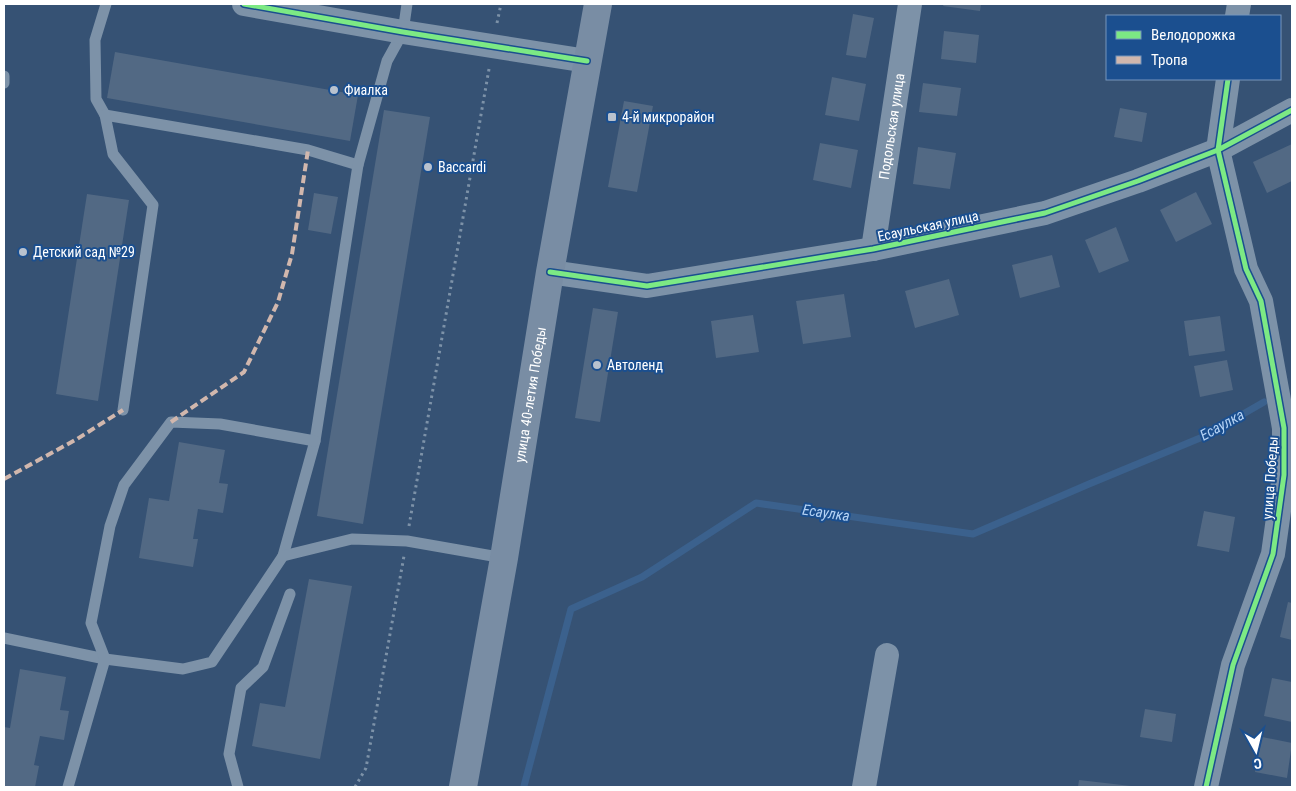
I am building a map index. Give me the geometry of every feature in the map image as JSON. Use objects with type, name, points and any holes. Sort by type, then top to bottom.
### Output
[{"type":"main road","name":"улица 40-летия Победы","points":[[463,787],[504,558],[550,272],[598,4]]},
{"type":"street","points":[[244,4],[403,32],[587,61]]},
{"type":"street","name":"Подольская улица","points":[[873,249],[910,4]]},
{"type":"street","name":"улица Победы","points":[[1206,787],[1233,665],[1273,554],[1284,475],[1284,428],[1261,301],[1246,268],[1218,150],[1228,80]]},
{"type":"street","name":"Есаульская улица","points":[[550,272],[647,286],[873,249],[1045,213],[1138,181],[1218,150],[1292,110]]},
{"type":"street","points":[[864,787],[887,656]]},
{"type":"lane","points":[[106,4],[94,40],[96,99],[105,115],[113,154],[153,205],[124,410]]},
{"type":"lane","points":[[4,638],[105,659],[183,669],[212,662],[283,556],[315,441],[358,164],[387,61],[403,32],[407,4]]},
{"type":"lane","points":[[4,76],[4,83]]},
{"type":"lane","points":[[105,115],[308,150],[358,164]]},
{"type":"lane","points":[[68,787],[105,659],[91,624],[110,526],[124,485],[171,422],[220,424],[315,441]]},
{"type":"lane","points":[[283,556],[352,539],[407,540],[504,558]]},
{"type":"lane","points":[[238,787],[229,754],[241,688],[263,667],[290,594]]},
{"type":"path","points":[[355,787],[366,768],[492,46],[501,4]]},
{"type":"building","points":[[944,4],[981,4],[980,11],[943,6]]},
{"type":"building","points":[[853,14],[874,18],[866,58],[846,55]]},
{"type":"building","points":[[944,31],[979,35],[976,63],[941,59]]},
{"type":"building","points":[[115,52],[358,95],[350,141],[107,98]]},
{"type":"building","points":[[832,77],[866,84],[859,121],[825,115]]},
{"type":"building","points":[[923,83],[961,88],[957,116],[919,112]]},
{"type":"building","points":[[624,101],[653,106],[637,192],[608,187]]},
{"type":"building","points":[[1120,108],[1147,113],[1142,142],[1114,137]]},
{"type":"building","points":[[384,110],[430,117],[363,524],[317,516]]},
{"type":"building","points":[[820,143],[858,150],[851,188],[813,180]]},
{"type":"building","points":[[1292,144],[1292,181],[1267,193],[1253,162]]},
{"type":"building","points":[[918,147],[956,153],[950,189],[913,184]]},
{"type":"building","points":[[1196,192],[1212,224],[1176,242],[1160,210]]},
{"type":"building","points":[[314,193],[338,197],[331,234],[308,230]]},
{"type":"building","points":[[87,194],[129,200],[98,401],[56,394]]},
{"type":"building","points":[[1116,227],[1129,261],[1099,273],[1085,240]]},
{"type":"building","points":[[1052,255],[1060,287],[1020,298],[1012,265]]},
{"type":"building","points":[[949,279],[959,315],[915,328],[905,291]]},
{"type":"building","points":[[844,294],[851,337],[803,344],[796,301]]},
{"type":"building","name":"Автоленд","points":[[593,308],[618,312],[600,422],[575,418]]},
{"type":"building","points":[[753,315],[759,352],[716,358],[711,321]]},
{"type":"building","points":[[1220,316],[1225,351],[1189,356],[1184,321]]},
{"type":"building","points":[[1227,360],[1233,390],[1200,397],[1194,366]]},
{"type":"building","points":[[179,442],[225,450],[219,483],[228,484],[223,513],[198,509],[193,539],[198,539],[193,567],[139,558],[149,498],[169,501]]},
{"type":"building","points":[[1204,511],[1235,517],[1229,552],[1197,546]]},
{"type":"building","points":[[309,579],[352,586],[320,759],[252,746],[260,703],[285,707]]},
{"type":"building","points":[[1288,602],[1292,603],[1292,640],[1280,637]]},
{"type":"building","points":[[20,669],[66,677],[60,710],[69,711],[64,740],[40,736],[34,765],[39,766],[35,787],[4,787],[4,727],[10,728]]},
{"type":"building","points":[[1272,678],[1292,682],[1292,722],[1264,716]]},
{"type":"building","points":[[1145,709],[1176,714],[1172,742],[1140,737]]},
{"type":"building","points":[[1262,737],[1292,743],[1287,778],[1255,772]]},
{"type":"building","points":[[1079,780],[1131,786],[1131,787],[1078,787]]},
{"type":"waterway","name":"Есаулка","points":[[524,786],[571,609],[642,577],[756,503],[973,534],[1205,436],[1264,402]]},
{"type":"marked path","points":[[171,422],[244,372],[278,302],[292,254],[308,150]]},
{"type":"marked path","points":[[4,479],[77,439],[123,410]]},
{"type":"cycle path","points":[[244,4],[403,32],[587,61]]},
{"type":"cycle path","points":[[1206,787],[1233,665],[1273,554],[1284,475],[1284,428],[1261,301],[1246,269],[1218,150],[1228,80]]},
{"type":"cycle path","points":[[550,272],[647,286],[873,249],[1045,213],[1138,181],[1218,150],[1292,110]]},
{"type":"place","name":"Фиалка","points":[[334,90]]},
{"type":"place","name":"4-й микрорайон","points":[[612,117]]},
{"type":"place","name":"Baccardi","points":[[428,167]]},
{"type":"place","name":"Детский сад №29","points":[[23,252]]},
{"type":"place","name":"Автоленд","points":[[597,365]]}]
